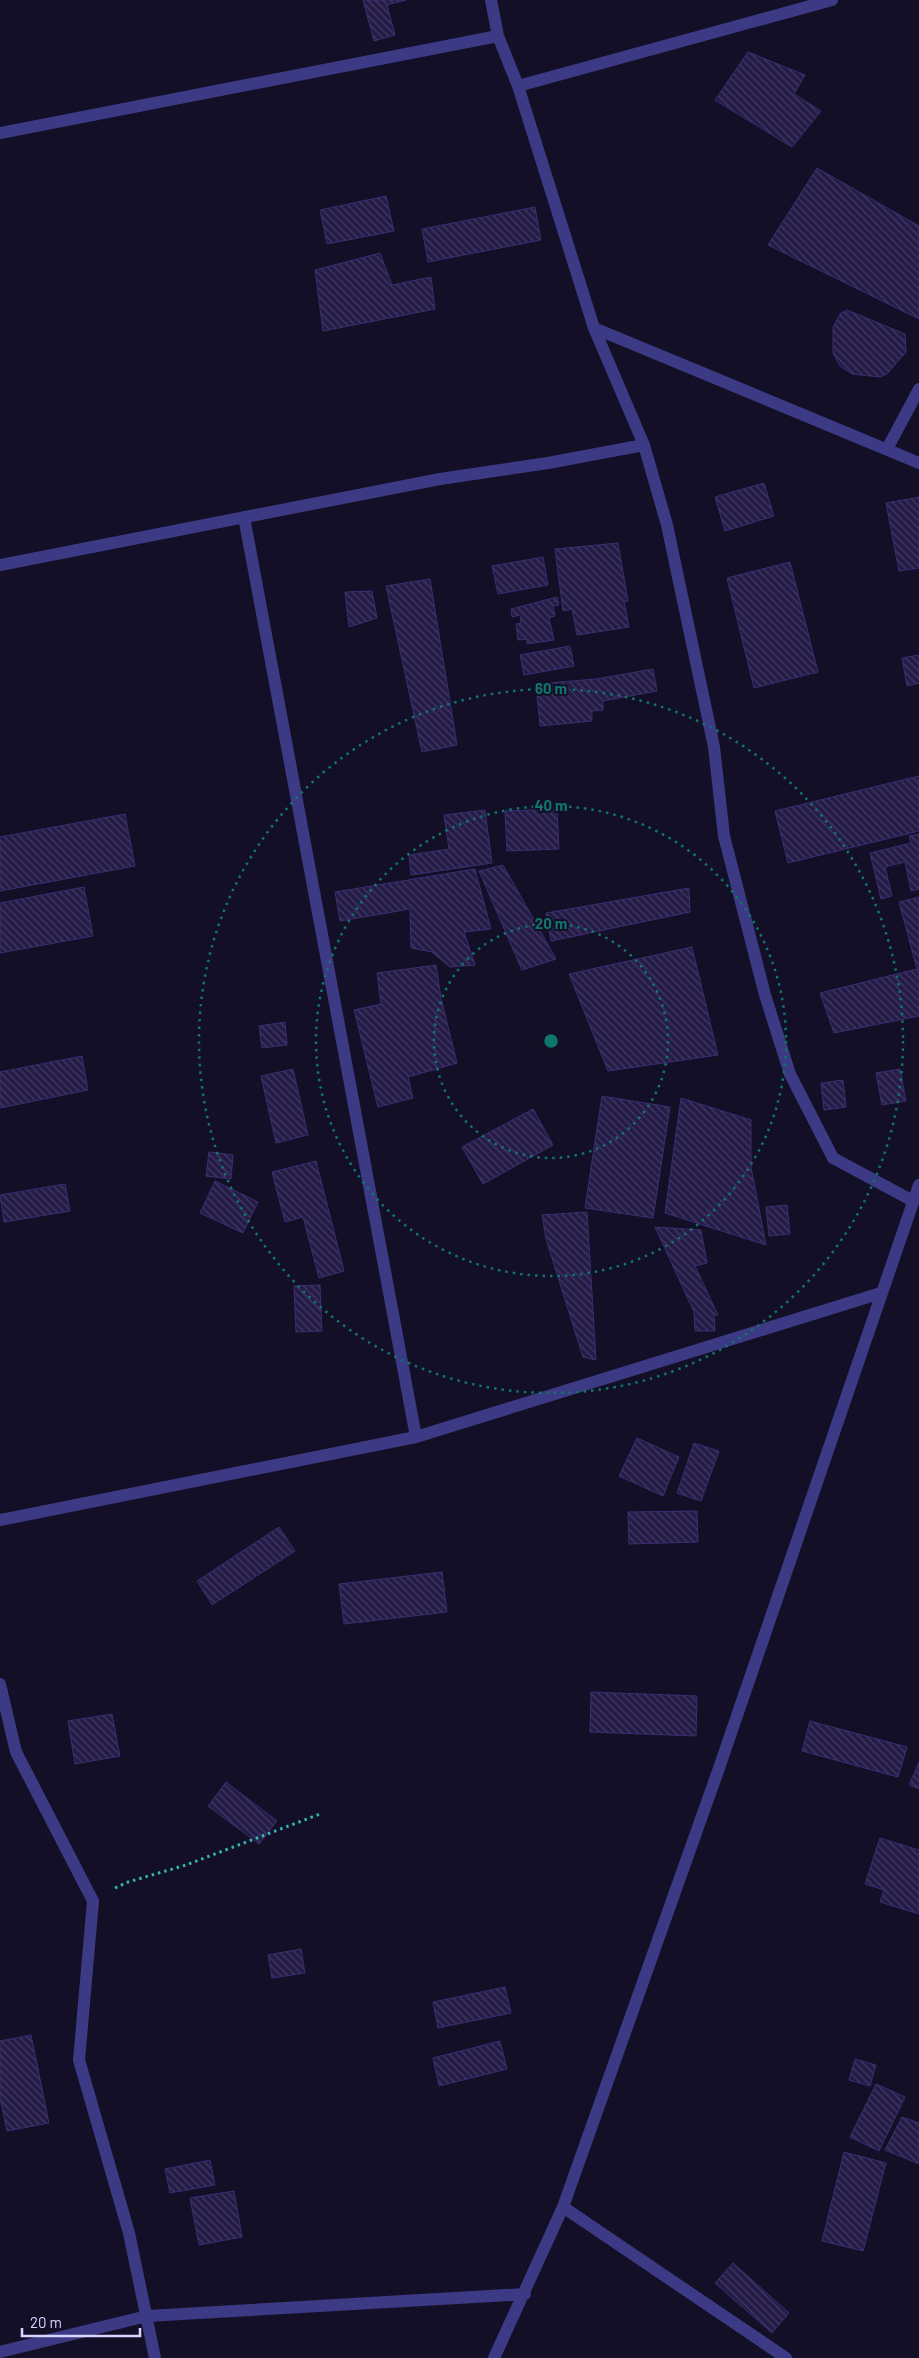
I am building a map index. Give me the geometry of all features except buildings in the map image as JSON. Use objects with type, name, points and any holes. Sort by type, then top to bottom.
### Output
[{"type":"street","points":[[491,0],[498,36],[518,86],[594,328],[644,445],[667,525],[714,747],[724,836],[765,995],[790,1074],[833,1158],[913,1201]]},
{"type":"street","points":[[518,86],[832,0]]},
{"type":"street","points":[[0,133],[498,36]]},
{"type":"street","points":[[594,328],[919,463]]},
{"type":"street","points":[[887,449],[919,389]]},
{"type":"street","points":[[0,564],[440,479],[548,463],[644,445]]},
{"type":"street","points":[[244,517],[416,1437]]},
{"type":"street","points":[[494,2358],[525,2294],[563,2207],[718,1771],[919,1185]]},
{"type":"street","points":[[0,1520],[416,1437],[881,1293]]},
{"type":"street","points":[[0,1684],[16,1752],[93,1901],[79,2060],[126,2224],[155,2358]]},
{"type":"street","points":[[563,2207],[786,2358]]},
{"type":"street","points":[[0,2352],[147,2316],[525,2294]]},
{"type":"path","points":[[93,1901],[128,1882],[186,1865],[320,1814]]}]
